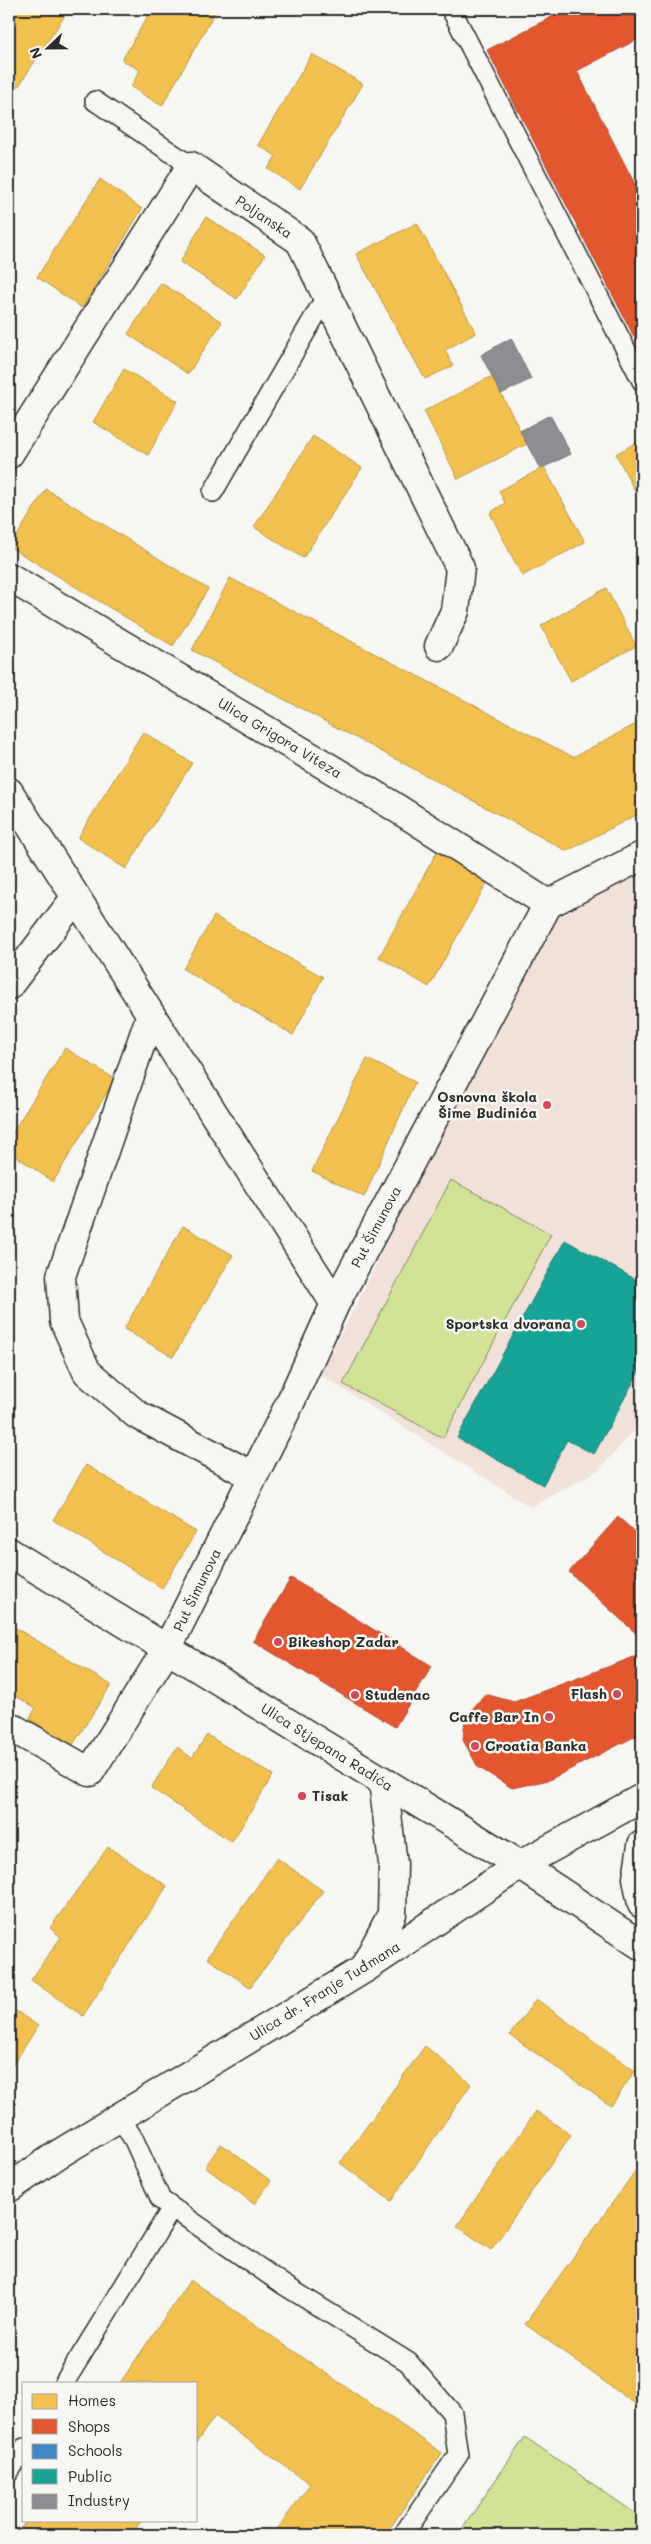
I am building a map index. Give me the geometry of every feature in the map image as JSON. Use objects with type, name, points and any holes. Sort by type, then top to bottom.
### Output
[{"type":"street","name":"Poljanska","points":[[191,166],[300,241],[460,568],[455,611],[439,646]]},
{"type":"street","points":[[9,454],[191,166]]},
{"type":"street","name":"Ulica Grigora Viteza","points":[[9,577],[390,804],[548,904]]},
{"type":"street","points":[[9,792],[150,1017],[335,1304]]},
{"type":"street","points":[[548,904],[642,856]]},
{"type":"street","points":[[9,985],[76,897]]},
{"type":"street","name":"Put Šimunova","points":[[9,1726],[90,1772],[167,1649],[290,1403],[335,1304],[548,904]]},
{"type":"street","points":[[150,1017],[62,1276],[64,1321],[88,1372],[136,1414],[253,1476]]},
{"type":"street","name":"Ulica Stjepana Radića","points":[[9,1552],[520,1865],[642,1946]]},
{"type":"street","points":[[364,1969],[392,1914],[393,1864],[383,1782]]},
{"type":"street","name":"Ulica dr. Franje Tuđmana","points":[[9,2188],[57,2155],[364,1969],[520,1865],[642,1798]]},
{"type":"street","points":[[642,1845],[638,1878],[642,1904]]},
{"type":"lane","points":[[451,9],[642,381]]},
{"type":"lane","points":[[95,102],[191,166]]},
{"type":"lane","points":[[213,492],[327,295]]},
{"type":"lane","points":[[120,2117],[134,2140],[161,2200],[284,2285],[408,2362],[452,2414],[458,2455],[404,2535]]},
{"type":"lane","points":[[9,2173],[57,2155]]},
{"type":"lane","points":[[65,2382],[172,2208]]},
{"type":"lane","points":[[9,2472],[22,2451]]},
{"type":"shaded area","name":"Osnovna škola Šime Budinića","points":[[642,856],[642,1422],[599,1470],[531,1507],[319,1374],[356,1306],[548,904]]},
{"type":"green space","points":[[451,1180],[551,1234],[443,1438],[343,1384]]},
{"type":"green space","points":[[525,2437],[642,2518],[642,2535],[458,2535]]},
{"type":"building: Homes","points":[[9,9],[69,9],[9,101]]},
{"type":"building: Homes","points":[[152,9],[217,9],[162,106],[131,87],[140,70],[122,60]]},
{"type":"building: Homes","points":[[312,54],[363,84],[300,189],[268,169],[276,156],[258,145]]},
{"type":"building: Homes","points":[[100,179],[142,209],[82,308],[37,277]]},
{"type":"building: Homes","points":[[206,217],[265,255],[237,299],[180,262]]},
{"type":"building: Homes","points":[[417,223],[476,333],[445,350],[453,366],[425,379],[356,254]]},
{"type":"building: Homes","points":[[161,283],[222,322],[188,374],[128,334]]},
{"type":"building: Homes","points":[[124,369],[178,401],[148,455],[93,422]]},
{"type":"building: Homes","points":[[492,376],[527,444],[458,479],[424,411]]},
{"type":"building: Homes","points":[[313,436],[362,468],[303,558],[254,527]]},
{"type":"building: Homes","points":[[642,439],[642,505],[616,454]]},
{"type":"building: Homes","points":[[544,467],[585,542],[522,576],[490,513],[505,503],[499,491]]},
{"type":"building: Homes","points":[[46,489],[208,589],[173,646],[10,547]]},
{"type":"building: Homes","points":[[230,578],[573,757],[642,721],[642,812],[567,851],[192,650]]},
{"type":"building: Homes","points":[[606,588],[636,646],[571,681],[541,626]]},
{"type":"building: Homes","points":[[143,732],[192,763],[126,869],[78,838]]},
{"type":"building: Homes","points":[[438,850],[489,879],[429,987],[379,957]]},
{"type":"building: Homes","points":[[214,916],[323,977],[293,1035],[183,969]]},
{"type":"building: Homes","points":[[65,1048],[115,1079],[53,1182],[9,1151],[9,1138]]},
{"type":"building: Homes","points":[[367,1059],[415,1082],[364,1197],[312,1171]]},
{"type":"building: Homes","points":[[183,1226],[233,1255],[173,1357],[124,1329]]},
{"type":"building: Homes","points":[[86,1465],[196,1532],[162,1588],[53,1520]]},
{"type":"building: Homes","points":[[9,1624],[111,1685],[72,1746],[29,1719],[36,1708],[9,1692]]},
{"type":"building: Homes","points":[[207,1735],[273,1775],[232,1842],[151,1788],[177,1747],[192,1758]]},
{"type":"building: Homes","points":[[108,1847],[167,1886],[83,2016],[31,1980],[61,1937],[50,1928]]},
{"type":"building: Homes","points":[[277,1858],[323,1891],[250,1987],[207,1958]]},
{"type":"building: Homes","points":[[536,1999],[635,2071],[611,2106],[510,2035]]},
{"type":"building: Homes","points":[[9,2006],[38,2026],[9,2071]]},
{"type":"building: Homes","points":[[425,2046],[471,2084],[391,2201],[340,2163]]},
{"type":"building: Homes","points":[[536,2111],[571,2135],[491,2250],[457,2226]]},
{"type":"building: Homes","points":[[221,2144],[271,2181],[254,2204],[205,2167]]},
{"type":"building: Homes","points":[[642,2162],[642,2409],[525,2324]]},
{"type":"building: Homes","points":[[190,2280],[442,2453],[385,2535],[273,2535],[310,2484],[215,2416],[198,2440],[198,2382],[121,2382]]},
{"type":"building: Homes","points":[[26,2522],[140,2522],[136,2528],[147,2535],[16,2535]]},
{"type":"building: Shops","points":[[567,9],[642,9],[642,37],[577,71],[642,198],[642,352],[487,50]]},
{"type":"building: Shops","points":[[618,1517],[642,1538],[642,1632],[640,1637],[569,1572]]},
{"type":"building: Shops","points":[[291,1578],[432,1666],[395,1727],[253,1641]]},
{"type":"building: Shops","points":[[642,1654],[642,1733],[549,1780],[512,1788],[478,1767],[463,1740],[465,1718],[485,1694],[514,1702]]},
{"type":"building: Schools","points":[[642,957],[642,976],[635,961]]},
{"type":"building: Public","name":"Sportska dvorana","points":[[565,1240],[642,1283],[642,1366],[594,1454],[567,1440],[543,1485],[457,1438]]},
{"type":"building: Industry","points":[[511,338],[531,379],[501,394],[481,355]]},
{"type":"building: Industry","points":[[550,415],[571,454],[540,469],[520,431]]},
{"type":"place","name":"Osnovna škola Šime Budinića","points":[[547,1105]]},
{"type":"place","name":"Sportska dvorana","points":[[581,1324]]},
{"type":"place","name":"Bikeshop Zadar","points":[[278,1642]]},
{"type":"place","name":"Flash","points":[[617,1694]]},
{"type":"place","name":"Studenac","points":[[355,1695]]},
{"type":"place","name":"Caffe Bar In","points":[[549,1717]]},
{"type":"place","name":"Croatia Banka","points":[[475,1746]]},
{"type":"place","name":"Tisak","points":[[302,1796]]}]
